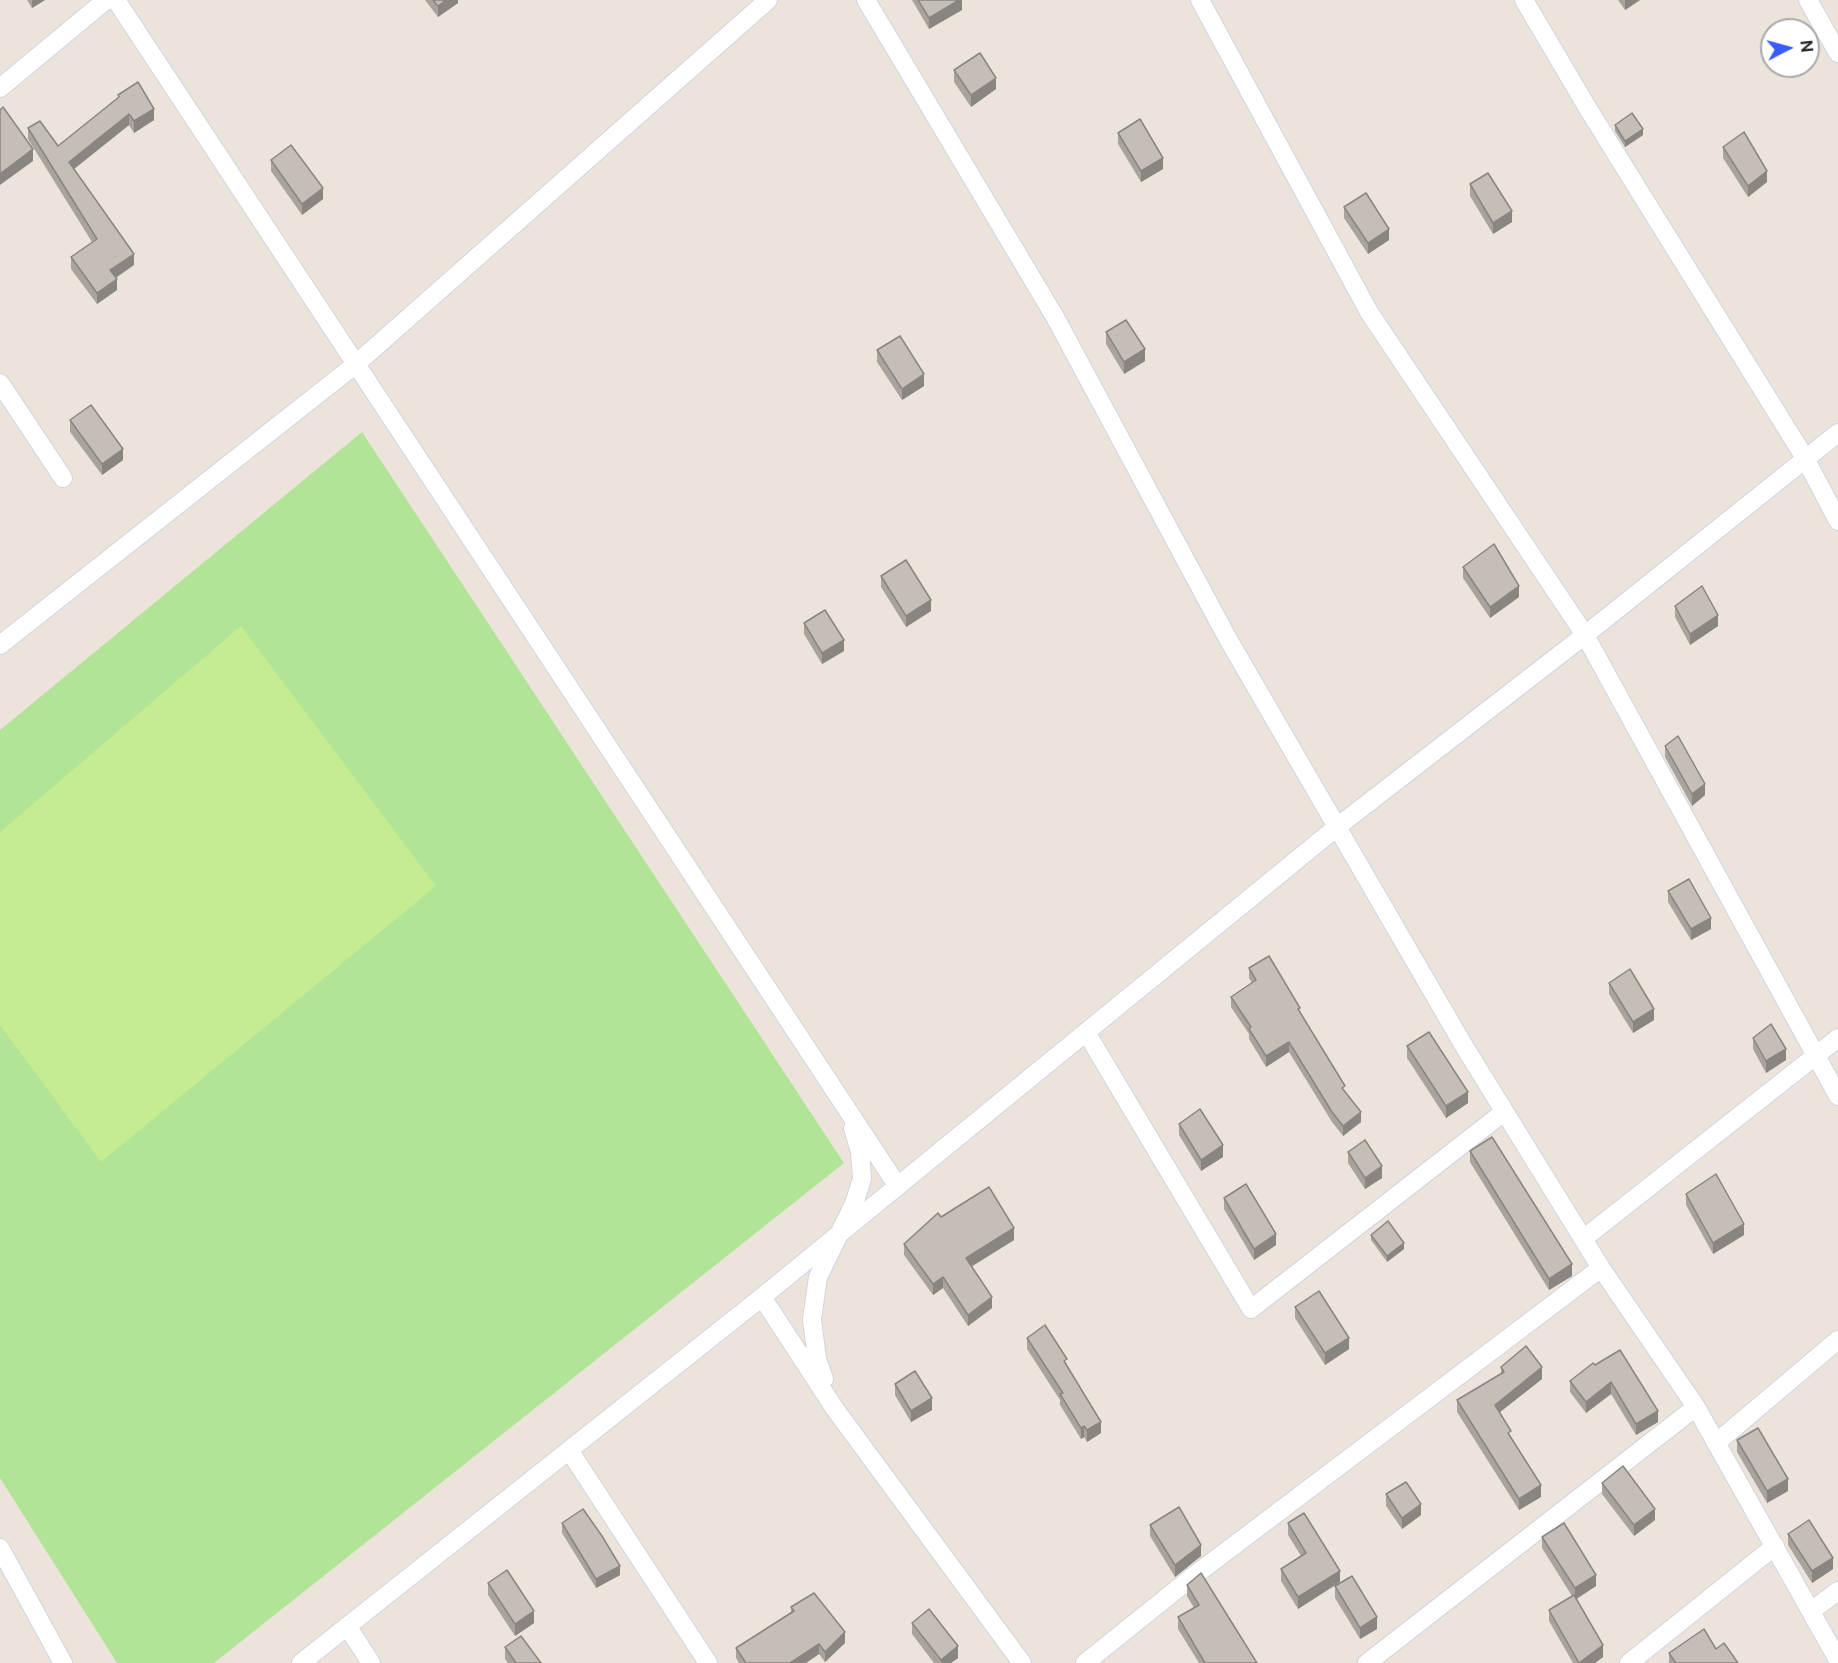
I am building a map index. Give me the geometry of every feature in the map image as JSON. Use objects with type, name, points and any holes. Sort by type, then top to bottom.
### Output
[{"type":"street","points":[[0,88],[105,0]]},
{"type":"street","points":[[116,0],[897,1185]]},
{"type":"street","points":[[0,645],[356,364],[768,0]]},
{"type":"street","points":[[866,0],[1055,317],[1228,639],[1464,1046],[1601,1269],[1695,1407],[1838,1660]]},
{"type":"street","points":[[1200,0],[1369,312],[1584,635],[1838,1096]]},
{"type":"street","points":[[1524,0],[1587,107],[1805,458],[1838,521]]},
{"type":"street","points":[[1808,0],[1838,53]]},
{"type":"street","points":[[0,383],[63,478]]},
{"type":"street","points":[[301,1663],[762,1297],[1337,827],[1838,433]]},
{"type":"street","points":[[1086,1032],[1251,1309],[1504,1112]]},
{"type":"street","points":[[1583,1239],[1838,1038]]},
{"type":"street","points":[[835,1409],[817,1359],[812,1319],[818,1277],[841,1232],[862,1179],[860,1152],[847,1109]]},
{"type":"street","points":[[1085,1663],[1191,1578],[1601,1269]]},
{"type":"street","points":[[762,1297],[835,1409],[1022,1663]]},
{"type":"street","points":[[1716,1443],[1838,1340]]},
{"type":"street","points":[[1367,1663],[1695,1407]]},
{"type":"street","points":[[569,1450],[708,1663]]},
{"type":"street","points":[[1629,1663],[1775,1546]]},
{"type":"street","points":[[0,1548],[63,1663]]},
{"type":"street","points":[[1811,1611],[1838,1590]]},
{"type":"street","points":[[347,1626],[371,1663]]},
{"type":"green space","points":[[362,432],[844,1163],[214,1663],[117,1663],[0,1478],[0,730]]},
{"type":"green space","points":[[241,626],[436,886],[101,1162],[0,1025],[0,832]]},
{"type":"building","points":[[433,0],[446,0],[438,6]]},
{"type":"building","points":[[918,0],[959,0],[929,18]]},
{"type":"building","points":[[980,53],[996,78],[971,95],[954,70]]},
{"type":"building","points":[[138,82],[154,109],[134,121],[129,114],[69,162],[134,254],[110,270],[117,279],[97,293],[71,257],[97,239],[28,128],[40,121],[58,146],[119,97],[118,95]]},
{"type":"building","points":[[3,107],[33,149],[0,174],[0,110]]},
{"type":"building","points":[[1632,113],[1643,129],[1625,141],[1615,125]]},
{"type":"building","points":[[1140,119],[1163,158],[1141,171],[1118,133]]},
{"type":"building","points":[[1744,132],[1767,171],[1748,186],[1723,147]]},
{"type":"building","points":[[291,145],[323,188],[302,204],[271,160]]},
{"type":"building","points":[[1488,173],[1512,211],[1493,223],[1470,184]]},
{"type":"building","points":[[1366,193],[1389,229],[1368,243],[1344,207]]},
{"type":"building","points":[[1126,320],[1145,349],[1124,362],[1106,332]]},
{"type":"building","points":[[900,336],[924,374],[902,389],[877,350]]},
{"type":"building","points":[[91,405],[123,449],[102,464],[70,420]]},
{"type":"building","points":[[1494,544],[1519,586],[1490,607],[1463,567]]},
{"type":"building","points":[[906,560],[931,600],[906,616],[881,576]]},
{"type":"building","points":[[1702,586],[1718,615],[1690,634],[1675,606]]},
{"type":"building","points":[[825,610],[844,640],[822,653],[804,623]]},
{"type":"building","points":[[1678,736],[1705,784],[1692,794],[1665,746]]},
{"type":"building","points":[[1689,879],[1711,918],[1691,929],[1668,891]]},
{"type":"building","points":[[1269,956],[1345,1086],[1342,1088],[1361,1112],[1343,1126],[1289,1042],[1266,1056],[1249,1029],[1251,1027],[1231,997],[1256,980],[1249,968]]},
{"type":"building","points":[[1630,969],[1654,1009],[1633,1022],[1609,983]]},
{"type":"building","points":[[1771,1024],[1786,1049],[1766,1061],[1753,1038]]},
{"type":"building","points":[[1429,1032],[1468,1092],[1446,1106],[1407,1046]]},
{"type":"building","points":[[1200,1109],[1223,1145],[1201,1160],[1179,1124]]},
{"type":"building","points":[[1492,1137],[1572,1264],[1549,1279],[1470,1151]]},
{"type":"building","points":[[1365,1140],[1382,1166],[1365,1178],[1348,1152]]},
{"type":"building","points":[[1716,1174],[1744,1224],[1713,1243],[1686,1194]]},
{"type":"building","points":[[1246,1184],[1276,1234],[1254,1249],[1224,1198]]},
{"type":"building","points":[[989,1187],[1014,1228],[966,1258],[992,1297],[968,1315],[943,1277],[933,1284],[904,1244],[938,1213],[941,1217]]},
{"type":"building","points":[[1388,1221],[1404,1243],[1387,1256],[1371,1235]]},
{"type":"building","points":[[1319,1291],[1349,1338],[1325,1353],[1295,1307]]},
{"type":"building","points":[[1045,1325],[1067,1359],[1064,1361],[1101,1422],[1087,1430],[1084,1426],[1081,1428],[1060,1394],[1063,1393],[1027,1338]]},
{"type":"building","points":[[1526,1346],[1542,1367],[1495,1405],[1511,1431],[1508,1433],[1541,1485],[1519,1499],[1457,1400],[1504,1372],[1501,1367]]},
{"type":"building","points":[[1620,1350],[1658,1411],[1636,1424],[1611,1382],[1586,1402],[1570,1381],[1593,1363],[1595,1365]]},
{"type":"building","points":[[915,1371],[932,1398],[911,1411],[895,1384]]},
{"type":"building","points":[[1758,1428],[1788,1479],[1767,1491],[1737,1440]]},
{"type":"building","points":[[1623,1466],[1655,1509],[1634,1525],[1602,1483]]},
{"type":"building","points":[[1406,1482],[1421,1504],[1402,1518],[1386,1494]]},
{"type":"building","points":[[1179,1507],[1201,1545],[1175,1565],[1150,1525]]},
{"type":"building","points":[[583,1509],[620,1566],[596,1579],[562,1523]]},
{"type":"building","points":[[1304,1513],[1340,1571],[1298,1597],[1281,1569],[1306,1553],[1288,1523]]},
{"type":"building","points":[[1809,1520],[1833,1558],[1812,1571],[1788,1534]]},
{"type":"building","points":[[1564,1523],[1596,1575],[1575,1588],[1542,1537]]},
{"type":"building","points":[[507,1570],[534,1611],[515,1624],[488,1583]]},
{"type":"building","points":[[1201,1573],[1257,1663],[1205,1663],[1178,1617],[1199,1605],[1187,1585]]},
{"type":"building","points":[[1352,1576],[1377,1617],[1360,1628],[1335,1586]]},
{"type":"building","points":[[814,1593],[845,1632],[825,1652],[819,1644],[790,1663],[746,1663],[736,1648],[794,1611],[791,1607]]},
{"type":"building","points":[[1574,1595],[1603,1645],[1579,1663],[1549,1610]]},
{"type":"building","points":[[929,1609],[958,1646],[941,1660],[912,1623]]},
{"type":"building","points":[[1704,1629],[1716,1649],[1724,1643],[1738,1663],[1676,1663],[1669,1653]]},
{"type":"building","points":[[521,1636],[541,1663],[516,1663],[505,1647]]}]
